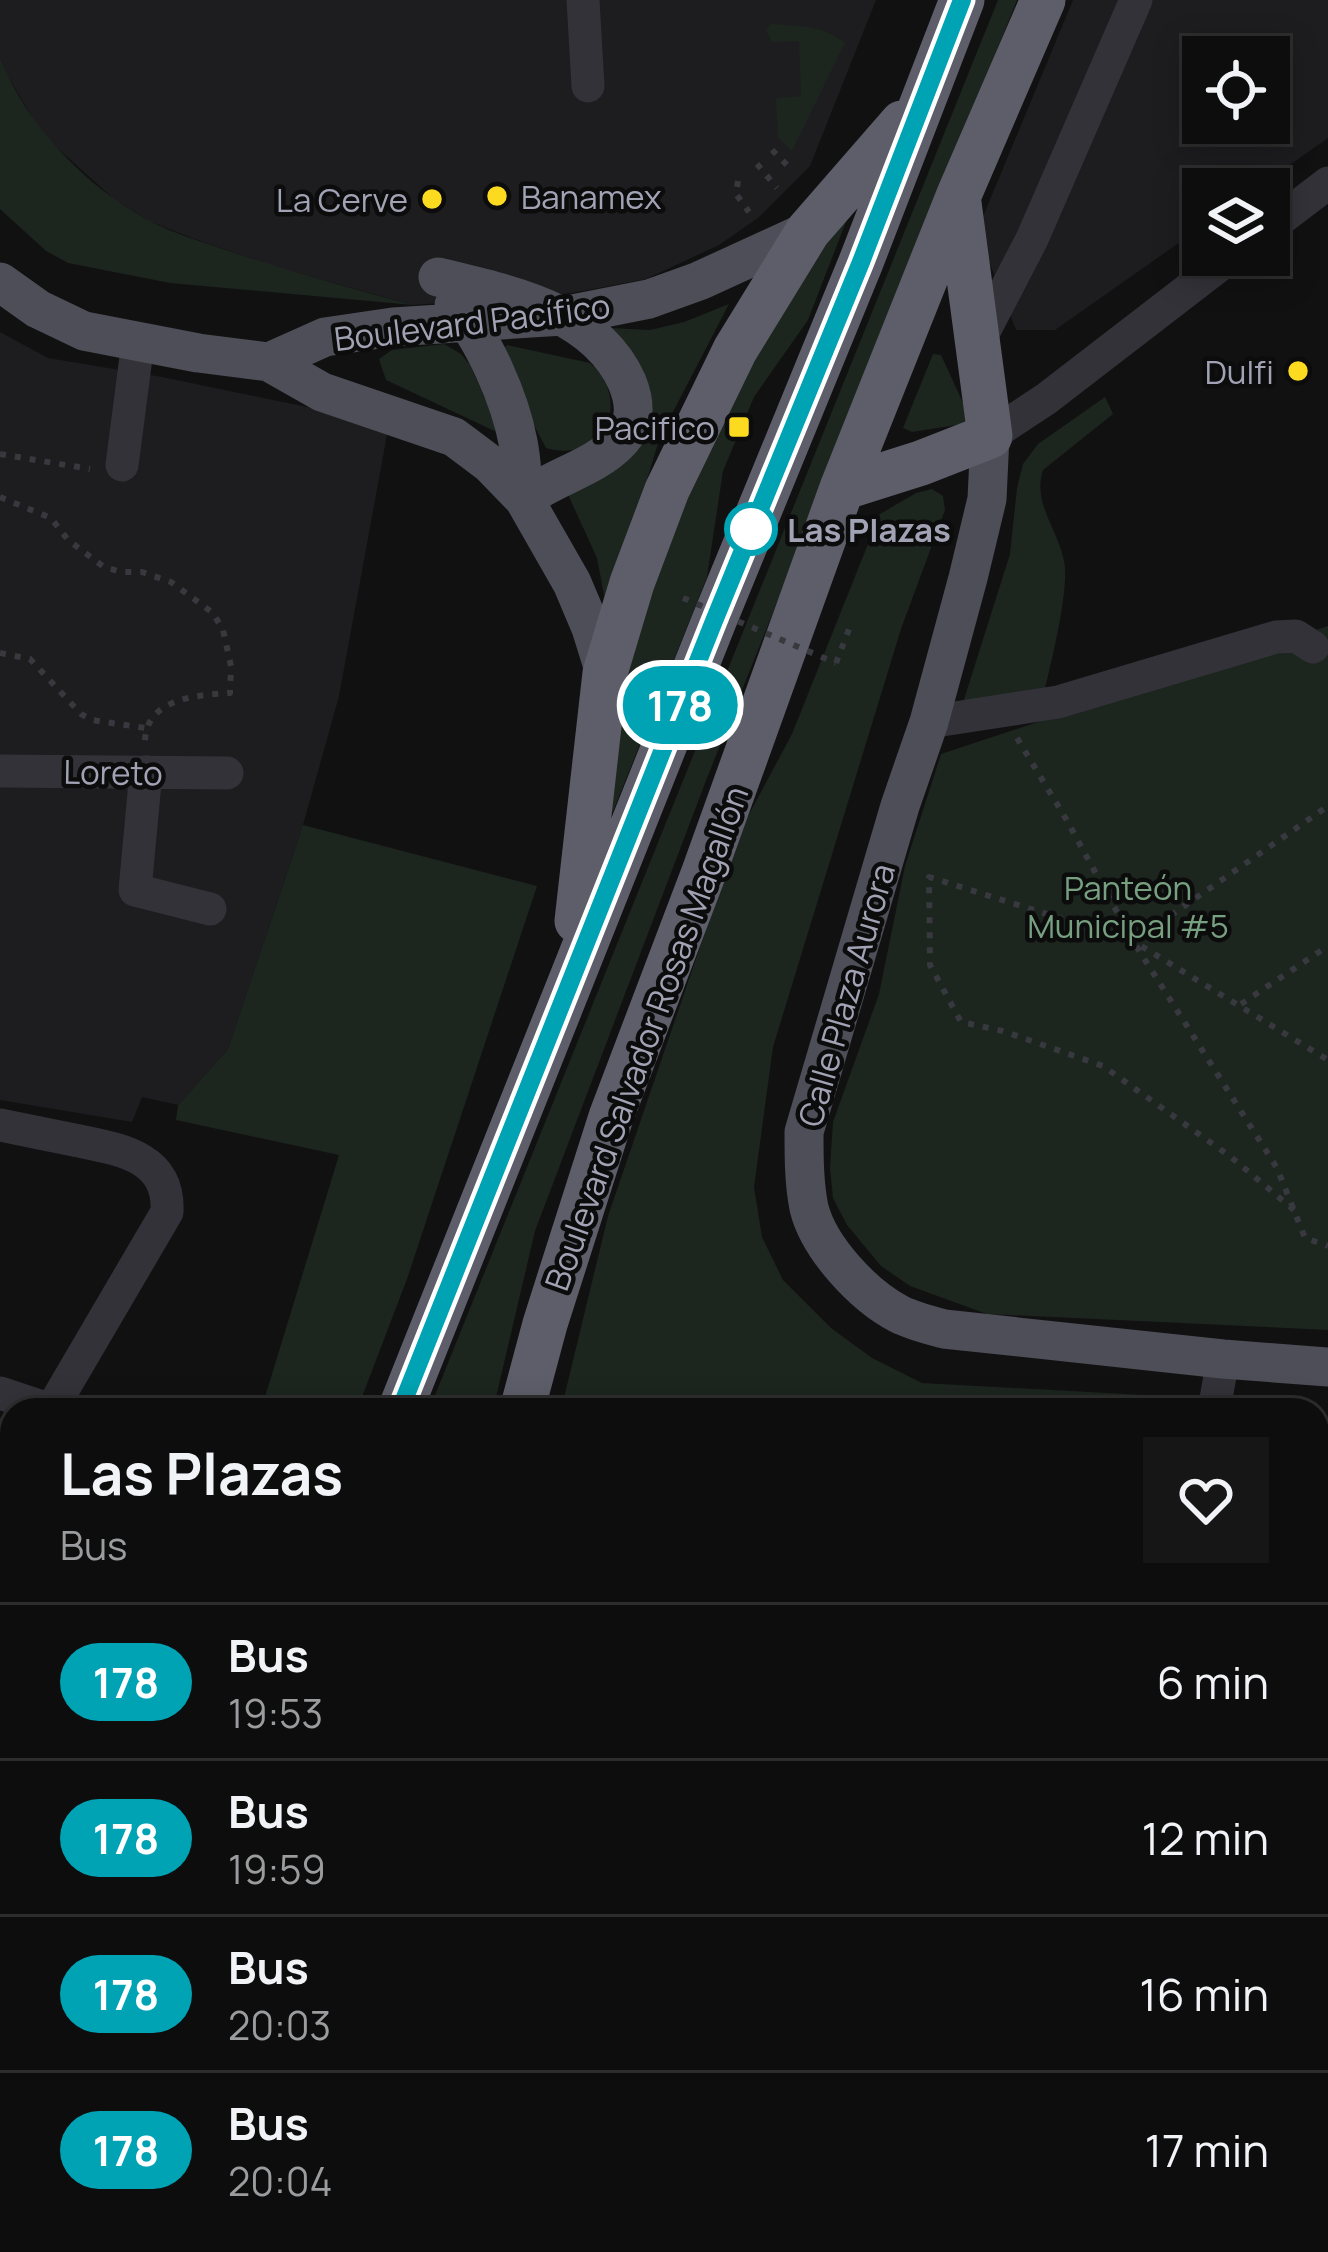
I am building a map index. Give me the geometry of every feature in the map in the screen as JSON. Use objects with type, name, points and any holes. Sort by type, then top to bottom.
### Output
[{"type":"highway","points":[[405,1398],[962,0]]},
{"type":"highway","name":"Boulevard Salvador Rosas Magallón","points":[[525,1398],[611,1117],[842,488],[1043,0]]},
{"type":"highway","points":[[571,978],[605,673],[668,490],[735,350],[808,231],[924,98]]},
{"type":"highway","points":[[842,488],[990,436],[958,197]]},
{"type":"main road","name":"Boulevard Pacífico","points":[[269,362],[325,337],[393,327],[563,316],[649,299],[808,231]]},
{"type":"main road","points":[[438,277],[563,316],[597,340],[620,367],[634,398],[633,422],[622,440],[524,499],[519,443],[509,410],[471,323],[450,301],[438,277]]},
{"type":"main road","name":"Boulevard Pacífico","points":[[0,282],[84,331],[269,362],[322,392],[454,437],[490,464],[524,499],[570,580],[605,673]]},
{"type":"main road","name":"Calle Plaza Aurora","points":[[990,436],[987,499],[928,722],[805,1132],[810,1212],[830,1249],[873,1298],[904,1317],[944,1329],[1328,1367]]},
{"type":"street","points":[[583,0],[588,86]]},
{"type":"street","points":[[976,345],[1033,239],[1136,0]]},
{"type":"street","points":[[1290,212],[1328,182]]},
{"type":"street","points":[[990,436],[1046,399],[1206,276]]},
{"type":"street","points":[[122,466],[138,342]]},
{"type":"street","points":[[928,722],[1058,702],[1276,637],[1296,636],[1313,647]]},
{"type":"street","name":"Loreto","points":[[0,771],[226,773]]},
{"type":"street","points":[[146,772],[135,890],[210,909]]},
{"type":"street","points":[[0,1125],[139,1158],[154,1170],[167,1200],[166,1212],[58,1398]]},
{"type":"street","points":[[1216,1398],[1223,1359]]},
{"type":"path","points":[[772,150],[793,172]]},
{"type":"path","points":[[757,164],[777,188]]},
{"type":"path","points":[[738,181],[736,194],[749,212]]},
{"type":"path","points":[[0,454],[102,472],[122,466]]},
{"type":"path","points":[[0,496],[51,518],[68,540],[104,567],[172,582],[213,613],[223,631],[231,666],[230,693],[178,700],[157,711],[145,728],[146,772]]},
{"type":"path","points":[[688,579],[683,598],[836,663],[851,624]]},
{"type":"path","points":[[0,653],[30,659],[80,714],[145,728]]},
{"type":"path","points":[[1012,707],[1013,731],[1133,941],[1277,1168],[1305,1238],[1328,1246]]},
{"type":"path","points":[[1133,941],[1328,806]]},
{"type":"path","points":[[1294,1210],[1232,1157],[1103,1066],[1003,1030],[961,1022],[930,965],[929,877],[1133,941],[1328,1060]]},
{"type":"path","points":[[1240,1005],[1328,946]]},
{"type":"shaded area","points":[[0,0],[876,0],[810,166],[758,218],[719,245],[646,279],[572,293],[413,305],[192,238],[116,201],[43,135],[7,75],[0,58]]},
{"type":"shaded area","points":[[1073,0],[1328,0],[1328,138],[1286,168],[1182,168],[1182,241],[1055,330],[1016,330],[977,231]]},
{"type":"shaded area","points":[[0,332],[48,358],[389,424],[339,696],[303,825],[228,1049],[178,1105],[142,1097],[132,1122],[0,1100]]},
{"type":"green space","points":[[998,0],[1017,0],[707,778],[535,1231],[496,1398],[434,1398]]},
{"type":"green space","points":[[770,24],[819,30],[845,43],[792,151],[778,138],[776,98],[801,96],[799,41],[772,42],[766,31]]},
{"type":"green space","points":[[0,58],[25,106],[60,151],[102,190],[148,220],[249,258],[413,305],[170,283],[68,263],[46,251],[0,209]]},
{"type":"green space","points":[[854,201],[808,320],[754,397],[723,471],[707,577],[563,936],[651,563],[735,385]]},
{"type":"green space","points":[[729,304],[660,437],[607,611],[597,558],[565,488],[633,450],[649,430],[653,415],[647,384],[610,328],[650,330]]},
{"type":"green space","points":[[444,344],[470,365],[501,434],[386,380],[379,359],[392,350]]},
{"type":"green space","points":[[507,345],[590,363],[609,394],[606,426],[597,438],[566,451],[546,448],[501,362],[501,351]]},
{"type":"green space","points":[[933,354],[941,355],[969,423],[912,432],[903,428]]},
{"type":"green space","points":[[1105,397],[1113,414],[1043,470],[1040,482],[1065,573],[1044,693],[961,709],[1010,554],[1023,464],[1038,444]]},
{"type":"green space","points":[[932,489],[943,496],[945,510],[901,629],[773,1047],[754,1187],[762,1237],[783,1280],[831,1328],[872,1358],[922,1383],[1180,1398],[564,1398],[608,1216],[739,833],[792,734],[880,514]]},
{"type":"green space","name":"Panteón Municipal #5","points":[[1328,626],[1328,1330],[987,1314],[910,1286],[881,1266],[847,1225],[833,1198],[830,1168],[833,1122],[879,994],[905,866],[941,754]]},
{"type":"green space","points":[[303,825],[537,886],[407,1279],[362,1398],[265,1398],[339,1155],[176,1120],[178,1105],[228,1049]]},
{"type":"bus line","name":"178","points":[[405,1398],[962,0]]},
{"type":"place","name":"Banamex","points":[[497,196]]},
{"type":"place","name":"La Cerve","points":[[432,199]]},
{"type":"place","name":"Dulfi","points":[[1298,371]]},
{"type":"place","name":"Pacifico","points":[[739,427]]},
{"type":"place","name":"Las Plazas","points":[[751,529]]}]
